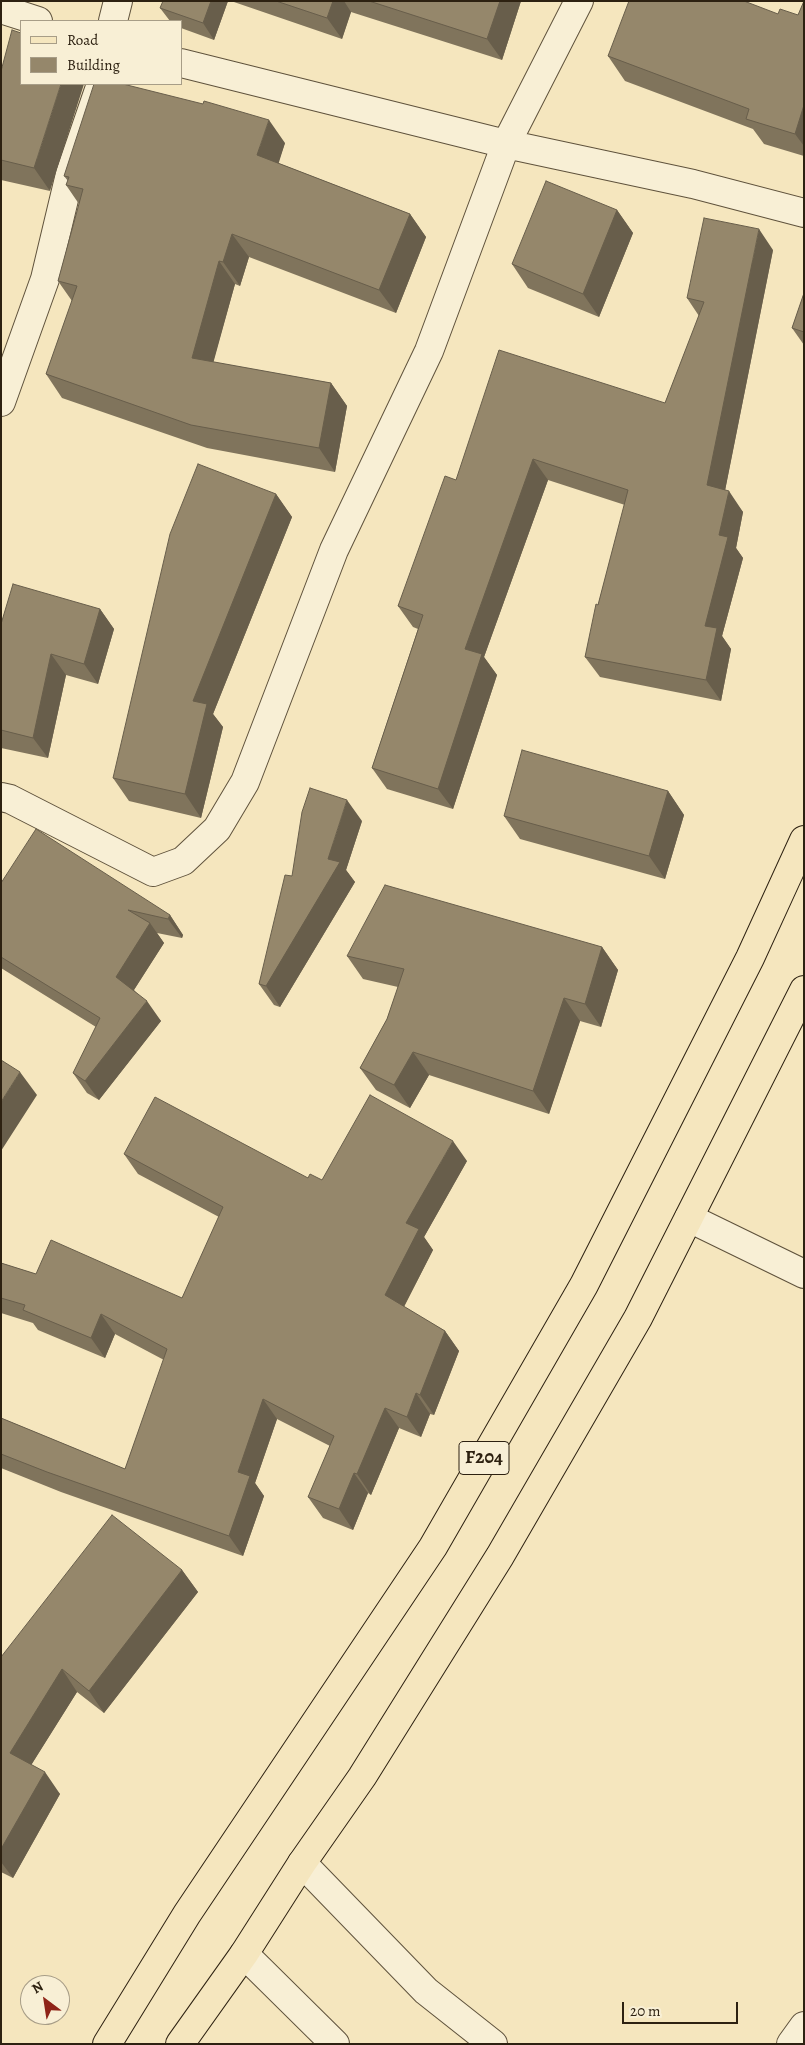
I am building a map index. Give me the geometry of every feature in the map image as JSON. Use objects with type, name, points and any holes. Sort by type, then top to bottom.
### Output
[{"type":"main road","name":"F204","points":[[107,2044],[187,1914],[433,1547],[584,1285],[750,958],[804,840]]},
{"type":"main road","points":[[180,2044],[244,1954],[302,1863],[362,1777],[500,1556],[638,1318],[804,990]]},
{"type":"street","points":[[113,20],[118,1]]},
{"type":"street","points":[[4,803],[153,872],[183,862],[217,829],[246,782],[334,550],[429,351],[506,144],[579,1]]},
{"type":"street","points":[[1,9],[35,20]]},
{"type":"street","points":[[182,63],[506,144],[694,184],[804,213]]},
{"type":"street","points":[[1,402],[45,279],[70,174],[101,85]]},
{"type":"street","points":[[689,1218],[804,1274]]},
{"type":"street","points":[[302,1863],[426,1991],[493,2044]]},
{"type":"street","points":[[244,1954],[335,2044]]},
{"type":"street","points":[[792,2044],[804,2026]]},
{"type":"building","points":[[163,1],[211,1],[203,23],[160,8]]},
{"type":"building","points":[[276,1],[333,1],[327,18]]},
{"type":"building","points":[[369,1],[500,1],[487,39]]},
{"type":"building","points":[[629,1],[744,1],[778,14],[780,9],[798,15],[804,1],[804,105],[795,134],[746,119],[749,109],[608,56]]},
{"type":"building","points":[[12,30],[20,33],[20,85],[61,85],[34,168],[1,160],[1,71]]},
{"type":"building","points":[[94,85],[127,85],[203,104],[204,101],[269,120],[257,155],[410,214],[379,290],[232,234],[223,262],[219,261],[192,358],[331,383],[319,448],[191,425],[46,374],[77,286],[58,281],[83,189],[66,185],[69,177],[64,176]]},
{"type":"building","points":[[546,181],[617,210],[583,294],[512,264]]},
{"type":"building","points":[[704,218],[759,229],[707,485],[729,491],[719,535],[728,537],[705,626],[717,628],[706,680],[585,657],[596,604],[598,605],[628,490],[533,459],[465,649],[482,654],[438,789],[372,768],[423,615],[398,606],[445,476],[456,480],[499,350],[665,403],[704,302],[687,298]]},
{"type":"building","points":[[804,293],[804,332],[792,328]]},
{"type":"building","points":[[198,464],[276,494],[193,701],[207,704],[185,794],[113,778],[170,534]]},
{"type":"building","points":[[13,584],[100,609],[84,664],[51,654],[33,738],[1,730],[1,624]]},
{"type":"building","points":[[522,750],[668,791],[649,856],[504,816]]},
{"type":"building","points":[[310,788],[347,800],[328,859],[340,862],[266,986],[259,984],[285,875],[292,876],[302,812]]},
{"type":"building","points":[[36,829],[170,915],[168,919],[128,910],[150,923],[116,977],[147,1001],[85,1081],[73,1073],[100,1018],[1,957],[1,883]]},
{"type":"building","points":[[385,885],[602,947],[585,1004],[564,998],[533,1091],[413,1052],[394,1085],[360,1068],[387,1019],[404,969],[347,956]]},
{"type":"building","points":[[1,1060],[20,1072],[1,1102]]},
{"type":"building","points":[[370,1095],[453,1141],[406,1223],[419,1229],[385,1295],[445,1331],[420,1395],[416,1393],[407,1417],[385,1408],[357,1474],[354,1473],[339,1509],[308,1497],[334,1436],[263,1399],[238,1472],[250,1476],[229,1536],[1,1454],[1,1418],[125,1469],[167,1349],[101,1314],[91,1338],[23,1310],[25,1305],[1,1298],[1,1263],[36,1274],[51,1240],[182,1298],[223,1207],[124,1154],[155,1097],[308,1178],[310,1174],[322,1180]]},
{"type":"building","points":[[112,1515],[182,1570],[89,1691],[62,1669],[10,1753],[45,1772],[1,1849],[1,1657]]}]
